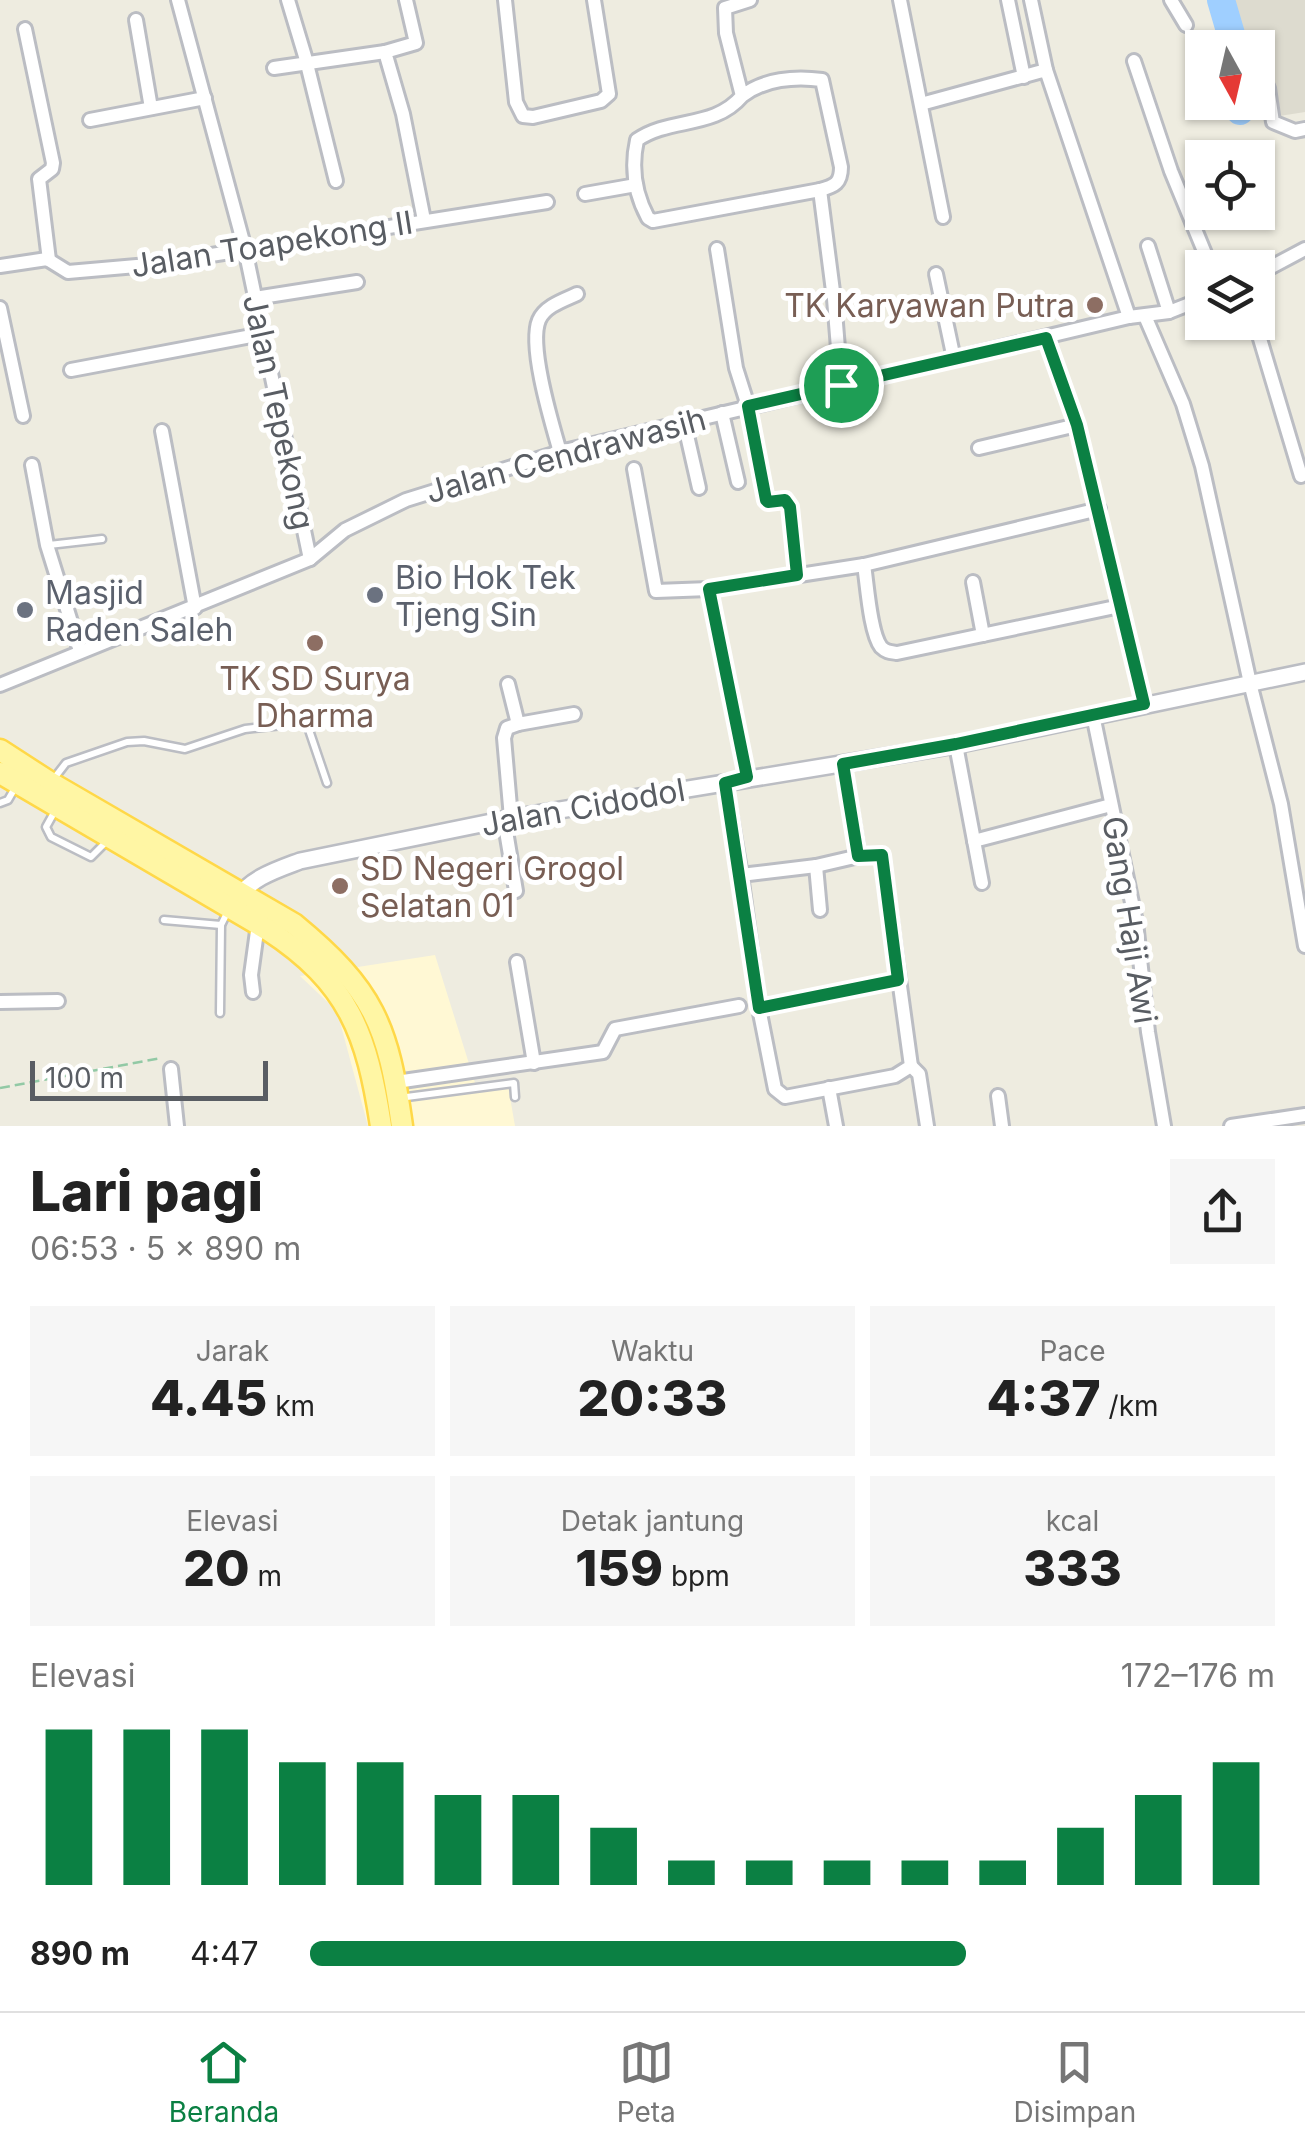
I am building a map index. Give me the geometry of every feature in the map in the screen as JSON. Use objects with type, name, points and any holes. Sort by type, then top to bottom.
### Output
[{"type":"main road","points":[[0,750],[230,908],[294,924],[326,950],[350,990],[380,1026],[381,1126]]},
{"type":"main road","points":[[8,779],[258,924],[350,990]]},
{"type":"main road","points":[[378,1054],[397,1090],[402,1126]]},
{"type":"street","name":"Jalan Tepekong","points":[[0,685],[310,559],[245,249],[178,0]]},
{"type":"street","points":[[288,0],[336,181]]},
{"type":"street","points":[[274,68],[385,52],[416,43],[406,0]]},
{"type":"street","points":[[504,0],[516,102],[523,116],[533,117],[601,100],[609,94],[594,0]]},
{"type":"street","points":[[742,96],[726,33],[724,4],[750,0]]},
{"type":"street","points":[[900,0],[943,217]]},
{"type":"street","points":[[1008,0],[1024,76]]},
{"type":"street","points":[[1031,0],[1046,70],[1130,317]]},
{"type":"street","points":[[1172,0],[1186,25]]},
{"type":"street","points":[[136,20],[152,108]]},
{"type":"street","points":[[25,29],[53,163],[52,169],[39,179],[49,260]]},
{"type":"street","points":[[385,52],[403,114],[424,220]]},
{"type":"street","points":[[1134,61],[1171,171],[1204,250]]},
{"type":"street","points":[[921,104],[1046,70]]},
{"type":"street","points":[[778,80],[822,80],[841,173],[834,186],[653,221],[644,213],[636,185],[634,154],[638,140],[649,132],[715,117],[730,110],[755,86],[778,80]]},
{"type":"street","points":[[90,120],[205,98]]},
{"type":"street","points":[[1273,120],[1295,131],[1305,129]]},
{"type":"street","points":[[585,194],[636,185]]},
{"type":"street","points":[[820,190],[841,385]]},
{"type":"street","name":"Jalan Toapekong II","points":[[0,266],[49,260],[68,272],[158,264],[547,202]]},
{"type":"street","points":[[1148,246],[1169,312]]},
{"type":"street","points":[[718,249],[736,368],[748,406],[766,500],[785,500],[790,507],[797,575]]},
{"type":"street","points":[[1275,264],[1305,249]]},
{"type":"street","points":[[936,274],[954,359]]},
{"type":"street","points":[[255,298],[357,282]]},
{"type":"street","points":[[560,452],[537,352],[537,324],[548,309],[577,294]]},
{"type":"street","name":"Jalan Cendrawasih","points":[[310,559],[344,530],[406,500],[560,452],[1185,305]]},
{"type":"street","points":[[0,308],[23,416]]},
{"type":"street","points":[[1145,316],[1193,434],[1281,804],[1305,946]]},
{"type":"street","points":[[71,370],[262,334]]},
{"type":"street","points":[[1046,338],[1077,425],[1144,704]]},
{"type":"street","points":[[1261,340],[1302,476]]},
{"type":"street","points":[[722,412],[738,482]]},
{"type":"street","points":[[684,422],[699,488]]},
{"type":"street","points":[[979,448],[1077,425]]},
{"type":"street","points":[[162,431],[195,608]]},
{"type":"street","points":[[32,465],[47,545],[80,651]]},
{"type":"street","points":[[634,469],[656,591],[709,589],[864,564],[1099,508]]},
{"type":"street","points":[[864,564],[875,628],[884,650],[897,653],[1120,606]]},
{"type":"street","points":[[973,582],[984,635]]},
{"type":"street","points":[[709,589],[747,777]]},
{"type":"street","name":"Jalan Cidodol","points":[[230,908],[267,873],[300,861],[508,818],[956,744],[1305,672]]},
{"type":"street","points":[[508,684],[518,724]]},
{"type":"street","points":[[516,891],[508,818],[504,738],[507,728],[574,714]]},
{"type":"street","name":"Gang Haji Awi","points":[[1093,715],[1136,922],[1148,1032],[1164,1126]]},
{"type":"street","points":[[956,744],[982,883]]},
{"type":"street","points":[[843,764],[858,856]]},
{"type":"street","points":[[725,783],[759,1008],[778,1094],[784,1097],[895,1076],[910,1066]]},
{"type":"street","points":[[974,841],[1111,804]]},
{"type":"street","points":[[741,874],[882,855],[910,1066],[919,1074],[927,1126]]},
{"type":"street","points":[[816,866],[820,910]]},
{"type":"street","points":[[253,992],[251,975],[258,924]]},
{"type":"street","points":[[517,962],[534,1063]]},
{"type":"street","points":[[759,1008],[898,980]]},
{"type":"street","points":[[0,1002],[58,1001]]},
{"type":"street","points":[[397,1090],[603,1052],[615,1029],[740,1006]]},
{"type":"street","points":[[171,1068],[177,1126]]},
{"type":"street","points":[[829,1088],[836,1126]]},
{"type":"street","points":[[998,1096],[1002,1126]]},
{"type":"street","points":[[1230,1126],[1305,1115]]},
{"type":"lane","points":[[47,545],[102,539]]},
{"type":"lane","points":[[51,783],[66,764],[128,742],[185,749],[245,730],[302,723],[308,727],[328,782]]},
{"type":"lane","points":[[0,803],[8,800],[8,779]]},
{"type":"lane","points":[[164,920],[230,908],[220,1013]]},
{"type":"lane","points":[[397,1090],[514,1083],[515,1097]]},
{"type":"path","points":[[0,1088],[161,1058],[168,1060],[171,1068]]},
{"type":"shaded area","points":[[1227,0],[1305,0],[1305,112],[1275,117],[1275,30],[1234,30]]},
{"type":"shaded area","points":[[435,955],[476,1086],[507,1080],[515,1126],[368,1126],[337,1011],[300,976]]},
{"type":"waterway","points":[[1221,0],[1230,30]]},
{"type":"place","name":"TK Karyawan Putra","points":[[1095,305]]},
{"type":"place","name":"Bio Hok Tek Tjeng Sin","points":[[375,595]]},
{"type":"place","name":"Masjid Raden Saleh","points":[[25,610]]},
{"type":"place","name":"TK SD Surya Dharma","points":[[315,643]]},
{"type":"place","name":"SD Negeri Grogol Selatan 01","points":[[340,886]]},
{"type":"route","points":[[1046,338],[1077,425],[1144,704],[843,764],[858,856],[882,855],[898,980],[759,1008],[725,783],[747,777],[709,589],[797,575],[790,507],[785,500],[766,500],[748,406],[841,385],[1046,338]]}]
